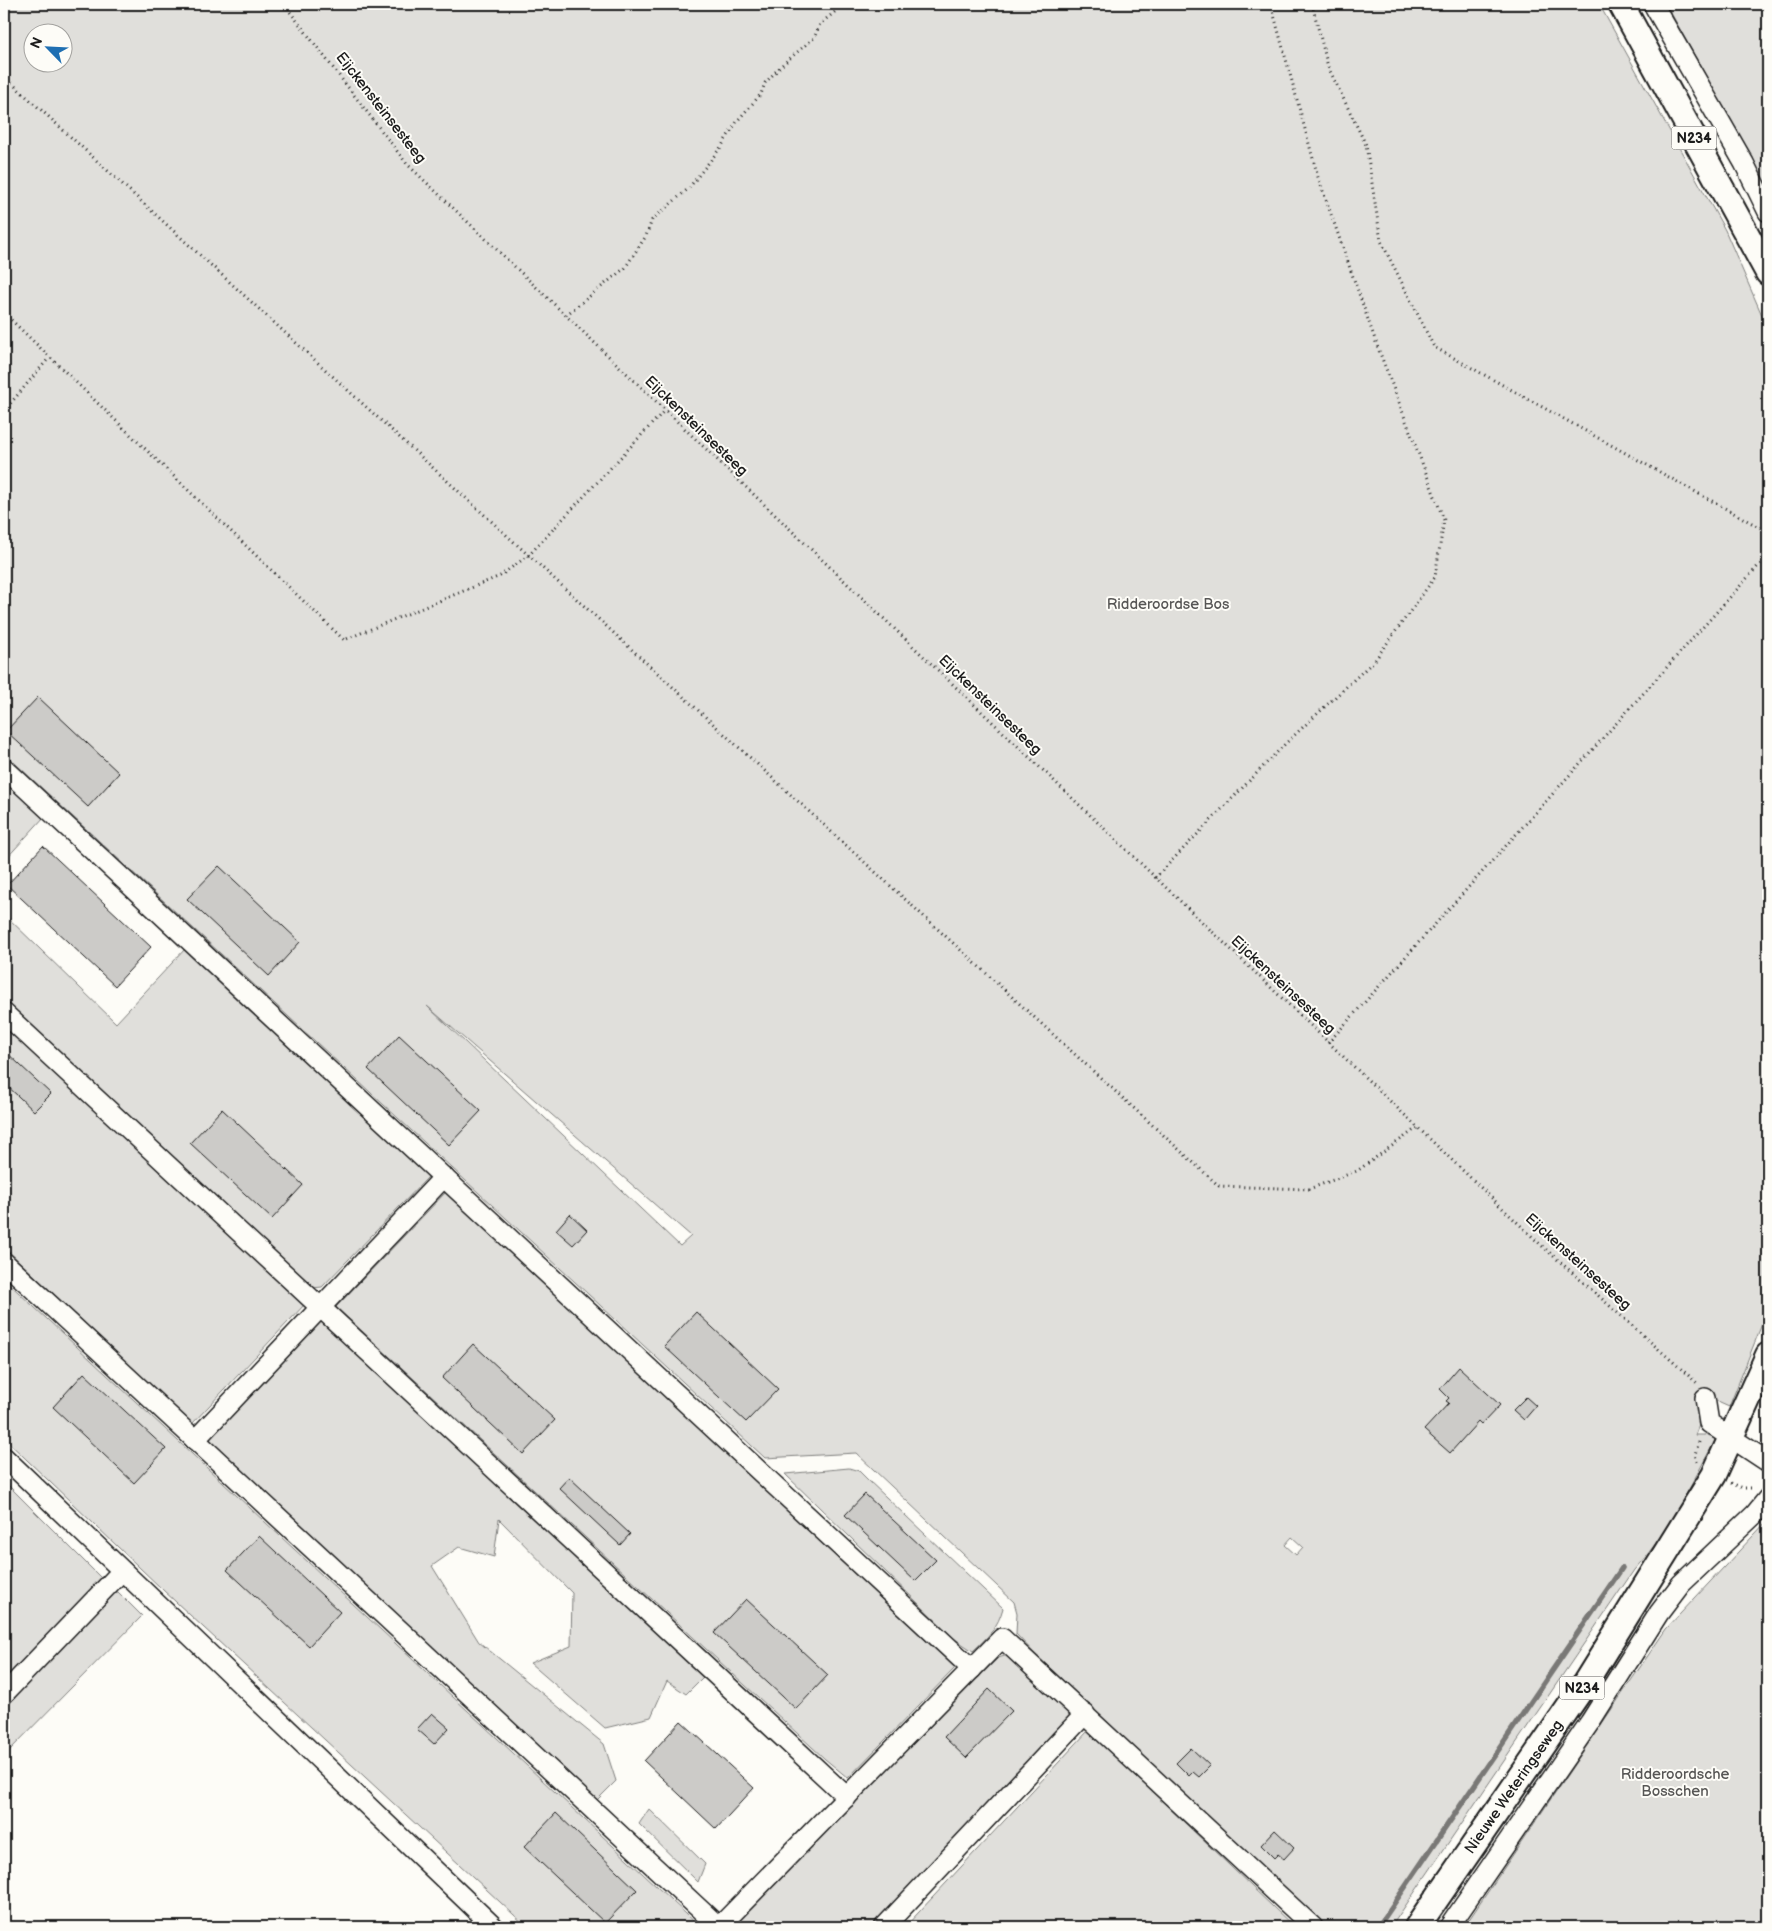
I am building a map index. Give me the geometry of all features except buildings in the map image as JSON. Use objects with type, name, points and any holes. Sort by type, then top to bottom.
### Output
[{"type":"main road","name":"N234","points":[[1621,4],[1768,273]]},
{"type":"main road","name":"N234","points":[[1731,1439],[1768,1355]]},
{"type":"main road","name":"Nieuwe Weteringseweg","points":[[1417,1927],[1578,1694],[1714,1475],[1731,1439]]},
{"type":"street","points":[[1653,4],[1744,163],[1768,212]]},
{"type":"street","points":[[4,768],[972,1669]]},
{"type":"street","points":[[4,1013],[846,1797]]},
{"type":"street","points":[[195,1440],[444,1178]]},
{"type":"street","points":[[4,1262],[719,1927],[1002,1638],[1313,1927]]},
{"type":"street","points":[[1705,1398],[1709,1423],[1768,1462]]},
{"type":"street","points":[[4,1458],[494,1927]]},
{"type":"street","name":"Nieuwe Weteringseweg","points":[[1449,1927],[1590,1722],[1659,1612],[1681,1584],[1755,1514],[1768,1498]]},
{"type":"street","points":[[4,1694],[122,1570]]},
{"type":"street","points":[[884,1927],[1085,1714]]},
{"type":"path","name":"Eijckensteinsesteeg","points":[[284,4],[407,164],[1417,1128],[1541,1245],[1698,1384],[1705,1398]]},
{"type":"path","points":[[566,315],[625,268],[646,236],[652,220],[688,189],[721,147],[738,120],[762,94],[765,83],[782,65],[814,38],[820,24],[836,12],[841,4]]},
{"type":"path","points":[[1155,878],[1285,744],[1375,660],[1436,577],[1444,520],[1378,348],[1318,176],[1271,4]]},
{"type":"path","points":[[1312,4],[1328,67],[1366,145],[1381,241],[1434,347],[1768,532]]},
{"type":"path","points":[[4,76],[1219,1186],[1309,1189],[1356,1171],[1417,1128]]},
{"type":"path","points":[[4,313],[344,640],[500,576],[529,555],[664,411]]},
{"type":"path","points":[[4,411],[50,358]]},
{"type":"path","points":[[1328,1043],[1768,555]]},
{"type":"green space","name":"Ridderoordse Bos","points":[[4,4],[1599,4],[1725,230],[1768,329],[1768,1309],[1729,1407],[1711,1396],[1695,1435],[1705,1435],[1716,1439],[1669,1524],[1647,1556],[1634,1570],[1391,1927],[1325,1927],[1034,1653],[1016,1634],[1017,1613],[1014,1602],[856,1453],[765,1458],[4,753]],"holes":[[[427,1006],[691,1236],[680,1246]],[[1292,1537],[1303,1547],[1296,1555],[1285,1545]]]},
{"type":"green space","points":[[1666,4],[1768,4],[1768,195],[1747,150]]},
{"type":"green space","points":[[4,778],[45,816],[4,861]]},
{"type":"green space","points":[[4,914],[116,1023],[186,948],[429,1176],[322,1287],[313,1288],[4,1002]]},
{"type":"green space","points":[[4,1026],[306,1303],[192,1424],[4,1247]]},
{"type":"green space","points":[[446,1192],[955,1668],[848,1778],[825,1759],[336,1307]]},
{"type":"green space","points":[[4,1279],[700,1927],[527,1927],[163,1590],[4,1438]]},
{"type":"green space","points":[[323,1319],[707,1673],[686,1694],[667,1681],[651,1717],[605,1728],[530,1663],[571,1646],[572,1593],[499,1519],[494,1557],[459,1547],[432,1566],[479,1642],[604,1744],[616,1781],[596,1801],[209,1440]]},
{"type":"green space","points":[[849,1468],[859,1471],[1003,1608],[992,1631],[973,1651],[955,1639],[785,1474]]},
{"type":"green space","points":[[4,1481],[101,1578],[4,1683]]},
{"type":"green space","name":"Ridderoordsche Bosschen","points":[[1768,1520],[1768,1927],[1464,1927],[1666,1629]]},
{"type":"green space","points":[[112,1592],[118,1592],[142,1616],[4,1756],[4,1707]]},
{"type":"green space","points":[[1008,1655],[1072,1716],[873,1927],[731,1927],[998,1658]]},
{"type":"green space","points":[[1088,1731],[1100,1742],[1294,1927],[905,1927]]},
{"type":"green space","points":[[649,1809],[705,1864],[698,1882],[639,1824]]},
{"type":"waterway","points":[[1378,1927],[1622,1568]]}]
